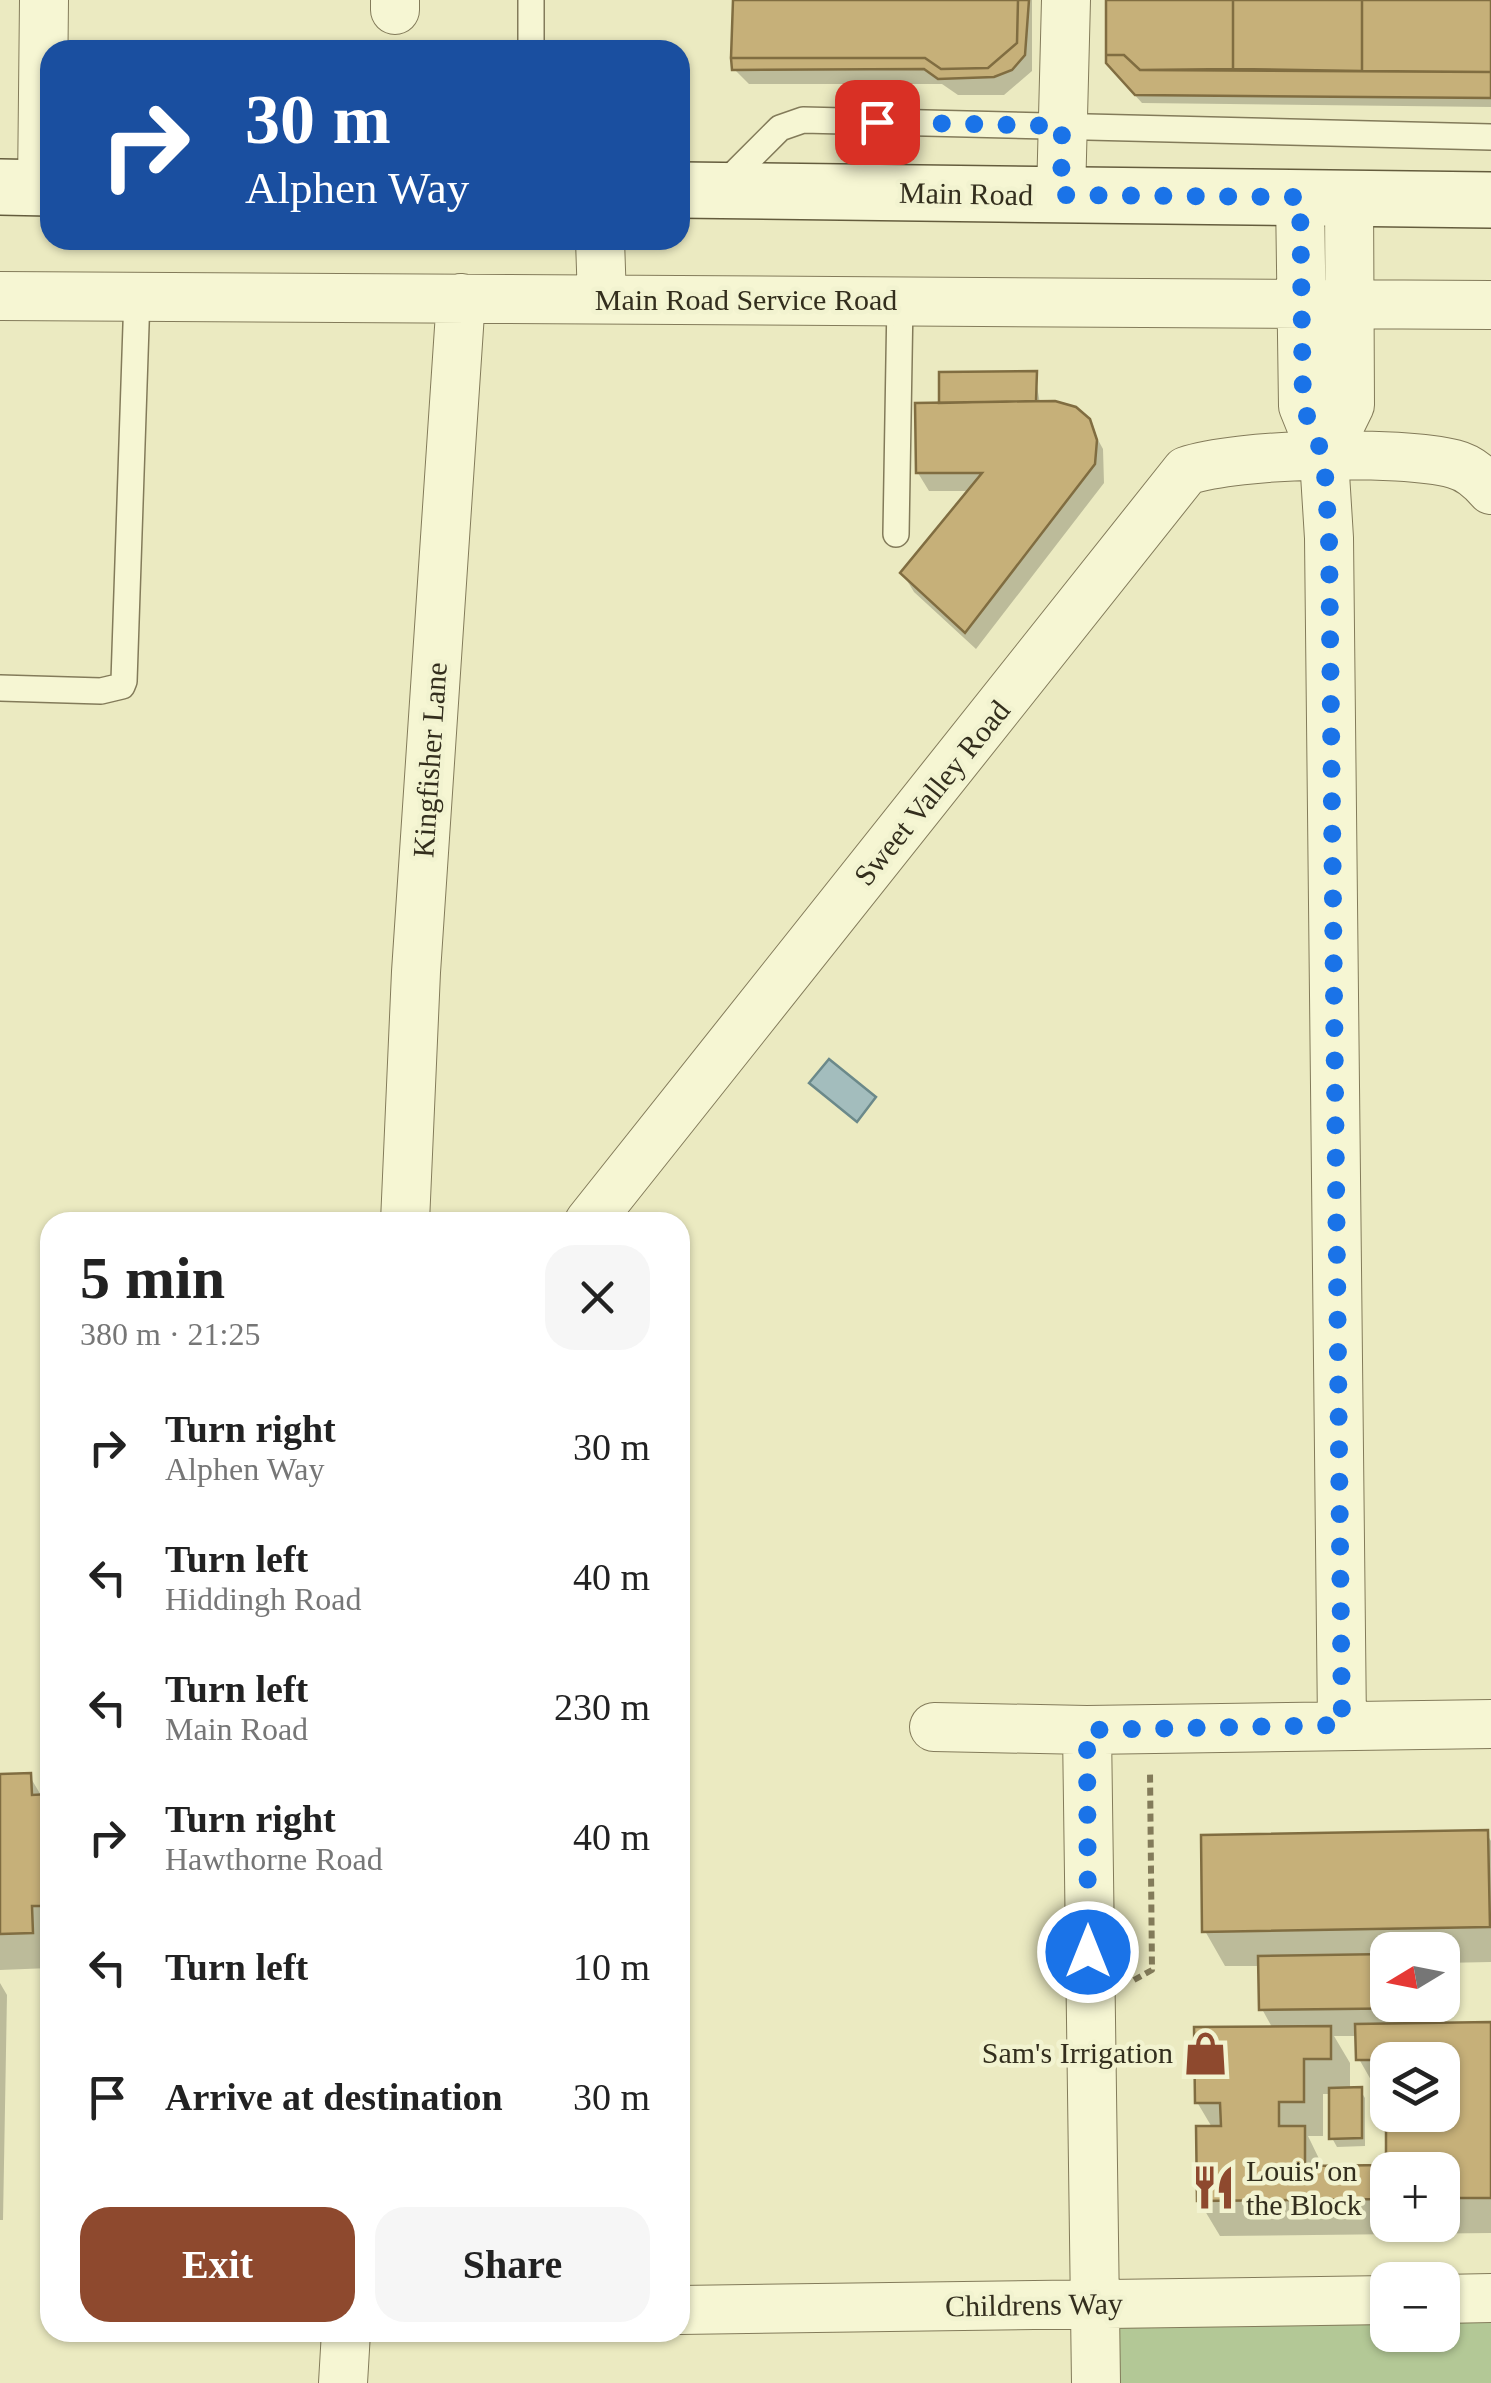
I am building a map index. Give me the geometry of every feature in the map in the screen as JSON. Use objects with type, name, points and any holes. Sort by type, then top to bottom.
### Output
[{"type":"main road","name":"Main Road","points":[[699,190],[1491,200]]},
{"type":"street","points":[[41,40],[44,0]]},
{"type":"street","points":[[1061,195],[1066,0]]},
{"type":"street","points":[[31,188],[40,58]]},
{"type":"street","points":[[1324,458],[1350,405],[1350,304],[1325,198]]},
{"type":"street","points":[[1325,198],[1302,304],[1303,406],[1324,458],[1329,538],[1342,1725]]},
{"type":"street","points":[[600,250],[602,299]]},
{"type":"street","name":"Main Road Service Road","points":[[0,296],[1491,305]]},
{"type":"street","name":"Kingfisher Lane","points":[[406,1212],[416,972],[461,298]]},
{"type":"street","name":"Sweet Valley Road","points":[[597,1212],[1186,471],[1218,463],[1324,458],[1440,461],[1474,473],[1491,490]]},
{"type":"street","points":[[934,1726],[1087,1730],[1491,1724]]},
{"type":"street","points":[[1087,1730],[1096,2383]]},
{"type":"street","points":[[1460,2299],[1491,2298]]},
{"type":"street","name":"Childrens Way","points":[[690,2310],[1370,2300]]},
{"type":"street","points":[[342,2383],[345,2342]]},
{"type":"lane","points":[[531,0],[531,40]]},
{"type":"lane","points":[[699,190],[794,121],[1491,137]]},
{"type":"lane","points":[[0,688],[101,691],[122,686],[124,681],[137,296]]},
{"type":"lane","points":[[896,534],[900,301]]},
{"type":"green space","points":[[1491,2298],[1491,2383],[1096,2383],[1095,2304],[1370,2300],[1370,2352],[1460,2352],[1460,2299]]},
{"type":"water","points":[[829,1059],[876,1097],[857,1122],[809,1083]]},
{"type":"building","points":[[733,0],[1018,0],[1017,43],[988,68],[941,69],[925,58],[731,58]]},
{"type":"building","points":[[1018,0],[1029,0],[1025,55],[1012,70],[994,77],[938,79],[924,69],[732,70],[731,58],[925,58],[941,69],[988,68],[1017,43]]},
{"type":"building","points":[[1106,0],[1233,0],[1233,69],[1140,70],[1124,55],[1106,55]]},
{"type":"building","points":[[1233,0],[1362,0],[1362,71],[1233,69]]},
{"type":"building","points":[[1362,0],[1491,0],[1491,72],[1362,71]]},
{"type":"building","points":[[1106,55],[1124,55],[1140,70],[1491,72],[1491,98],[1135,95],[1106,63]]},
{"type":"building","points":[[1037,371],[1036,401],[939,403],[939,372]]},
{"type":"building","points":[[1055,401],[1076,407],[1090,419],[1097,440],[1095,464],[965,633],[900,573],[982,473],[916,473],[915,403]]},
{"type":"building","points":[[31,1773],[32,1795],[40,1795],[40,1906],[32,1906],[33,1933],[0,1934],[0,1774]]},
{"type":"building","points":[[1488,1830],[1490,1927],[1202,1932],[1201,1835]]},
{"type":"building","points":[[1370,1954],[1370,2009],[1259,2010],[1258,1956]]},
{"type":"building","points":[[1491,2022],[1491,2198],[1460,2198],[1460,2152],[1386,2152],[1386,2132],[1460,2132],[1460,2042],[1370,2042],[1370,2060],[1356,2060],[1355,2024]]},
{"type":"building","points":[[1331,2026],[1331,2059],[1304,2059],[1304,2102],[1279,2102],[1279,2126],[1305,2126],[1305,2166],[1370,2165],[1370,2199],[1197,2201],[1196,2126],[1221,2126],[1220,2103],[1195,2103],[1194,2027]]},
{"type":"building","points":[[1362,2087],[1362,2138],[1329,2139],[1329,2088]]},
{"type":"place","name":"Sam's Irrigation","points":[[1206,2053]]},
{"type":"place","name":"Louis' on the Block","points":[[1213,2188]]},
{"type":"route","points":[[877,122],[1062,126],[1061,195],[1300,197],[1303,406],[1324,458],[1329,538],[1342,1725],[1087,1730],[1088,1952]]}]
